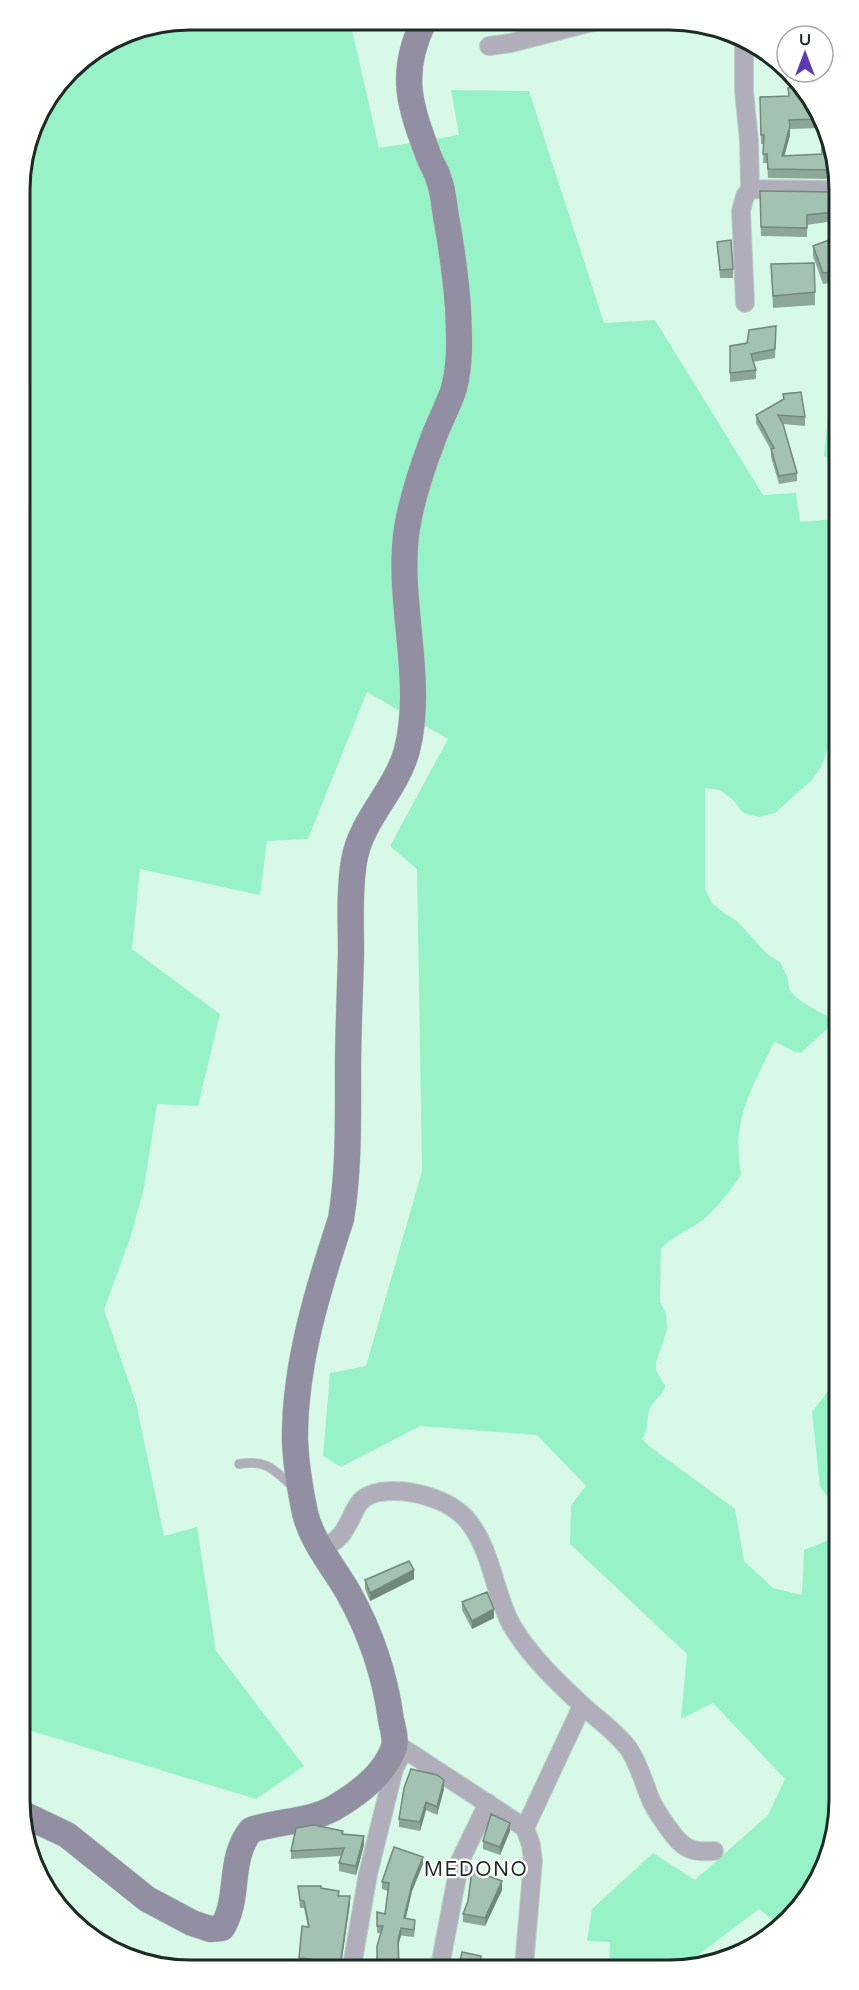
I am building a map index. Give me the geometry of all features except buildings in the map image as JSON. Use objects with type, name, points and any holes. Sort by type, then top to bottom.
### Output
[{"type":"street","points":[[353,1960],[368,1874],[399,1746],[387,1688],[373,1643],[348,1593],[312,1533],[302,1495],[295,1443],[301,1373],[311,1322],[340,1219],[347,1176],[348,1001],[354,860],[364,830],[399,772],[410,734],[411,688],[405,555],[407,531],[412,505],[433,438],[453,391],[458,365],[454,259],[443,195],[439,178],[413,114],[409,91],[408,74],[413,47],[420,30]]},
{"type":"street","points":[[489,46],[511,44],[563,30]]},
{"type":"street","points":[[744,48],[744,91],[749,141],[750,189],[745,196],[741,211],[746,303]]},
{"type":"street","points":[[750,189],[829,190]]},
{"type":"street","points":[[321,1549],[334,1542],[344,1531],[359,1502],[368,1496],[390,1491],[407,1492],[424,1496],[456,1510],[468,1521],[475,1532],[511,1624],[521,1639],[549,1673],[628,1749],[637,1764],[651,1801],[670,1831],[690,1850],[714,1851]]},
{"type":"street","points":[[525,1828],[582,1706]]},
{"type":"street","points":[[399,1746],[525,1828],[531,1845],[533,1861],[524,1960]]},
{"type":"street","points":[[31,1818],[67,1835],[147,1899],[192,1923],[210,1929],[222,1928],[228,1918],[232,1902],[239,1851],[243,1840],[251,1830],[311,1817],[334,1808],[371,1782],[399,1746]]},
{"type":"street","points":[[441,1960],[460,1861],[488,1803]]},
{"type":"lane","points":[[239,1464],[257,1462],[269,1466],[302,1495]]},
{"type":"green space","points":[[179,30],[352,30],[379,148],[459,135],[451,90],[529,91],[604,323],[655,320],[763,495],[796,493],[800,522],[829,520],[829,746],[821,767],[812,780],[775,813],[759,817],[743,813],[733,800],[720,790],[705,788],[705,889],[712,903],[737,921],[768,955],[780,962],[787,976],[790,991],[801,1001],[828,1017],[829,1027],[801,1053],[774,1042],[751,1091],[741,1121],[739,1155],[741,1175],[705,1218],[661,1249],[660,1302],[666,1313],[667,1330],[656,1362],[656,1370],[665,1386],[649,1410],[646,1431],[642,1439],[735,1509],[744,1561],[773,1588],[802,1595],[804,1550],[829,1540],[829,1811],[824,1842],[808,1880],[789,1906],[774,1921],[759,1909],[694,1958],[609,1960],[610,1942],[587,1941],[592,1909],[653,1853],[695,1880],[768,1815],[785,1779],[713,1703],[681,1719],[687,1654],[570,1544],[571,1505],[586,1486],[537,1435],[420,1426],[341,1467],[323,1456],[330,1373],[366,1366],[422,1171],[417,869],[390,846],[448,739],[367,692],[308,839],[267,841],[260,895],[140,869],[132,949],[220,1014],[198,1106],[157,1104],[144,1188],[131,1235],[104,1310],[136,1403],[164,1536],[197,1527],[216,1651],[304,1766],[256,1799],[30,1731],[30,179],[35,148],[57,101],[84,70],[110,51],[129,42],[148,35]]},
{"type":"green space","points":[[829,408],[829,457],[824,456]]},
{"type":"green space","points":[[829,1390],[829,1498],[820,1487],[812,1412]]},
{"type":"district","name":"MEDONO","points":[[476,1869]]}]
